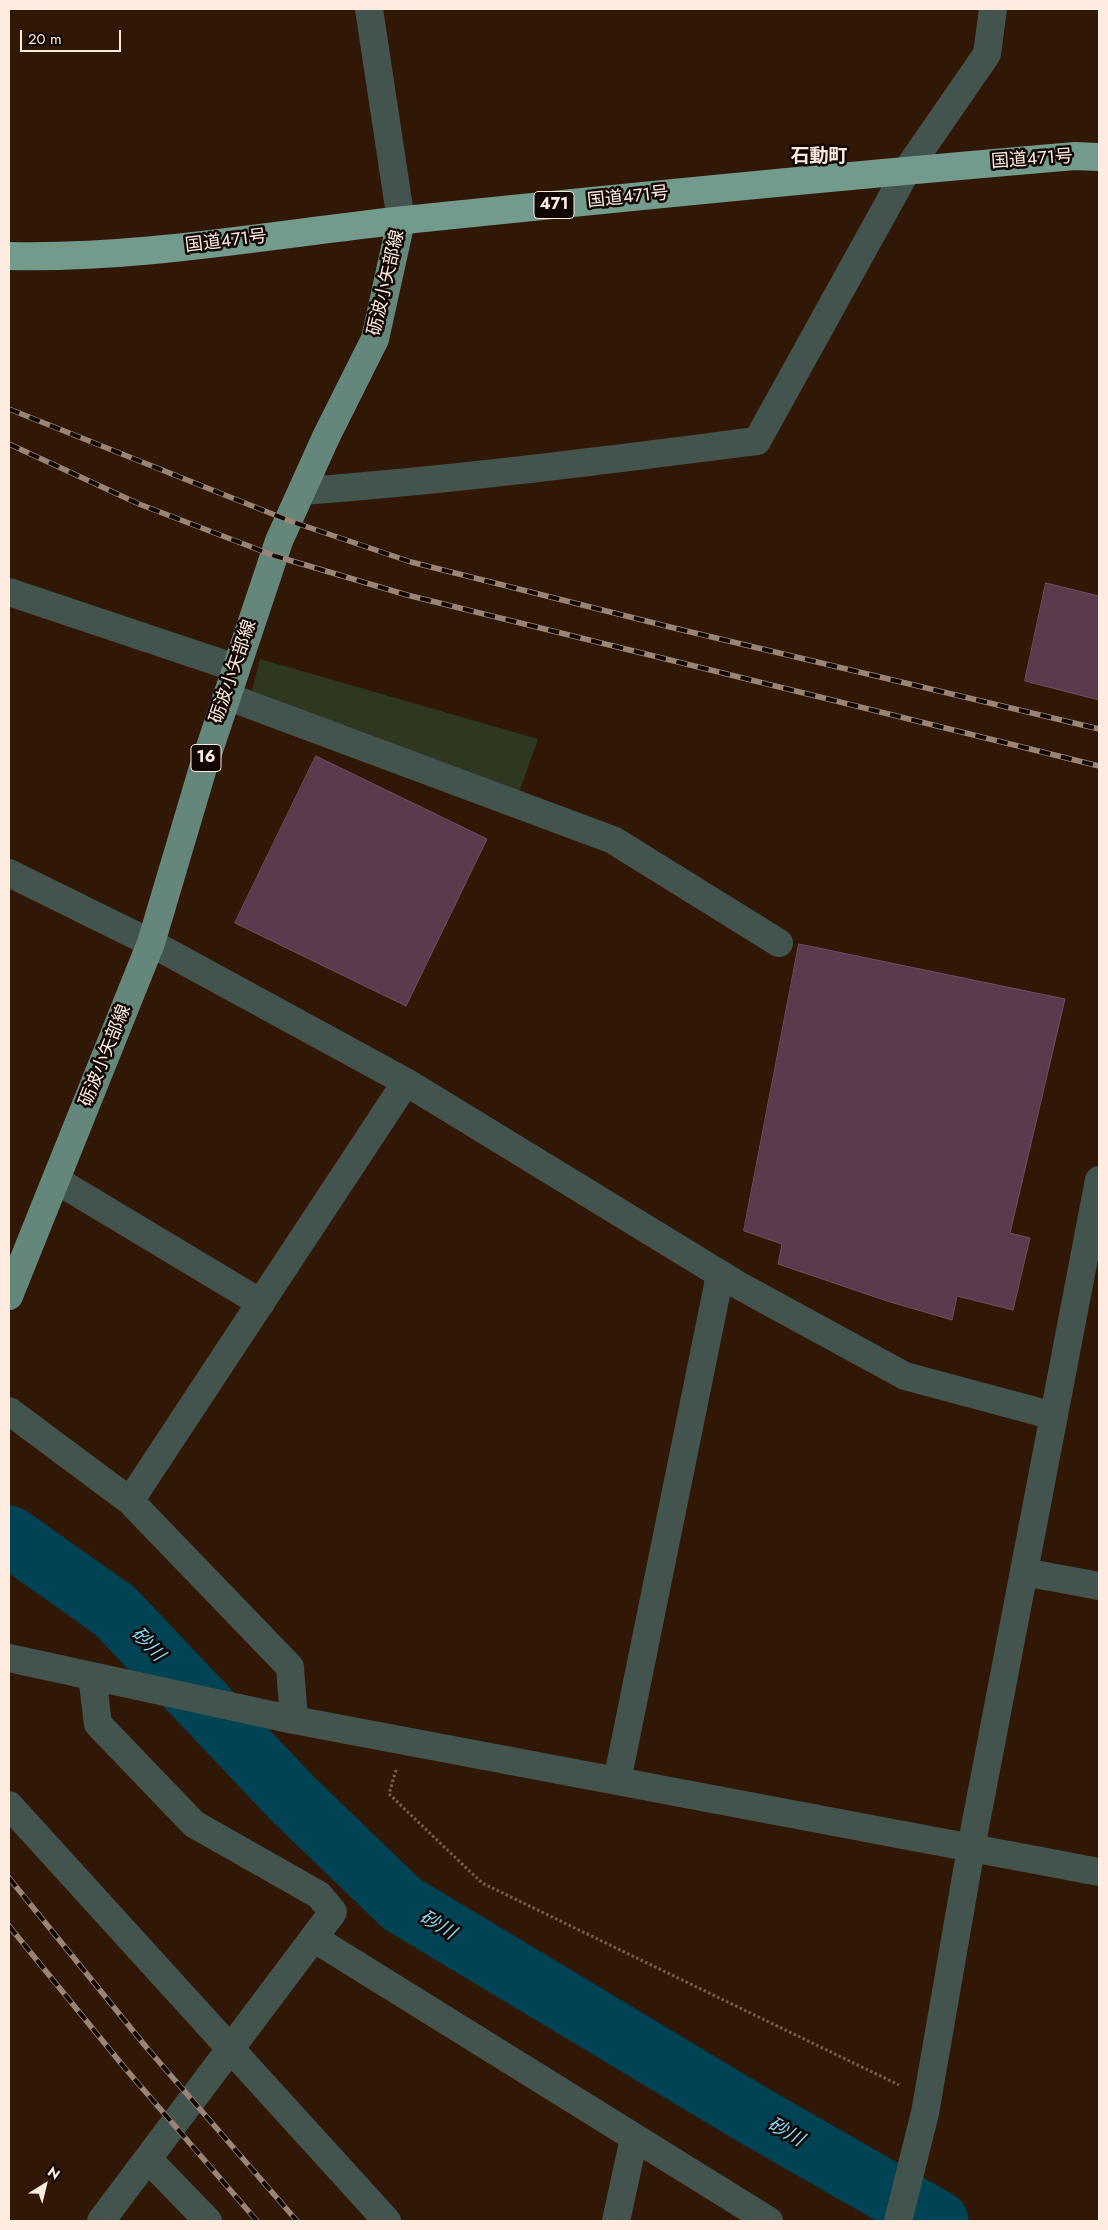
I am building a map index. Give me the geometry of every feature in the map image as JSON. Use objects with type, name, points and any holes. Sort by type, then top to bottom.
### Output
[{"type":"highway","name":"国道471号","points":[[9,256],[51,257],[161,251],[401,221],[907,170],[1075,156],[1099,157]]},
{"type":"main road","name":"砺波小矢部線","points":[[9,1296],[151,943],[203,768],[279,541],[375,340],[401,221]]},
{"type":"street","points":[[369,9],[401,221]]},
{"type":"street","points":[[302,491],[454,478],[757,441],[907,170],[987,54],[993,9]]},
{"type":"street","points":[[9,592],[236,668]]},
{"type":"street","points":[[226,696],[613,840],[778,943]]},
{"type":"street","points":[[9,873],[151,943],[406,1082],[720,1275],[905,1376],[1054,1416]]},
{"type":"street","points":[[130,1501],[406,1082]]},
{"type":"street","points":[[56,1180],[260,1303]]},
{"type":"street","points":[[898,2221],[926,2106],[971,1848],[1054,1416],[1093,1236],[1099,1180]]},
{"type":"street","points":[[617,1781],[720,1275]]},
{"type":"street","points":[[9,1412],[130,1501],[290,1667],[294,1720]]},
{"type":"street","points":[[1024,1572],[1099,1586]]},
{"type":"street","points":[[9,1658],[294,1720],[1099,1872]]},
{"type":"street","points":[[92,1676],[98,1724],[194,1824],[319,1895],[333,1912],[149,2160],[100,2221]]},
{"type":"street","points":[[9,1804],[133,1940],[230,2051],[387,2221]]},
{"type":"street","points":[[314,1939],[769,2221]]},
{"type":"street","points":[[616,2221],[634,2138]]},
{"type":"street","points":[[149,2160],[208,2221]]},
{"type":"path","points":[[403,1740],[390,1794],[482,1883],[926,2106]]},
{"type":"green space","points":[[260,659],[538,739],[518,795],[264,702],[252,690]]},
{"type":"building","points":[[1046,583],[1099,596],[1099,700],[1025,681]]},
{"type":"building","points":[[316,756],[487,839],[406,1006],[235,923]]},
{"type":"building","points":[[799,944],[1065,999],[1010,1233],[1030,1238],[1013,1310],[957,1296],[952,1320],[887,1301],[778,1264],[782,1244],[744,1231]]},
{"type":"waterway","name":"砂川","points":[[9,1536],[115,1611],[293,1799],[402,1904],[753,2115],[938,2221]]},
{"type":"railway","points":[[9,409],[290,521],[411,562],[674,628],[1099,729]]},
{"type":"railway","points":[[9,444],[139,504],[275,556],[407,595],[1099,766]]},
{"type":"railway","points":[[9,1878],[147,2048],[297,2221]]},
{"type":"railway","points":[[9,1926],[124,2067],[257,2221]]},
{"type":"district","name":"石動町","points":[[819,157]]}]
